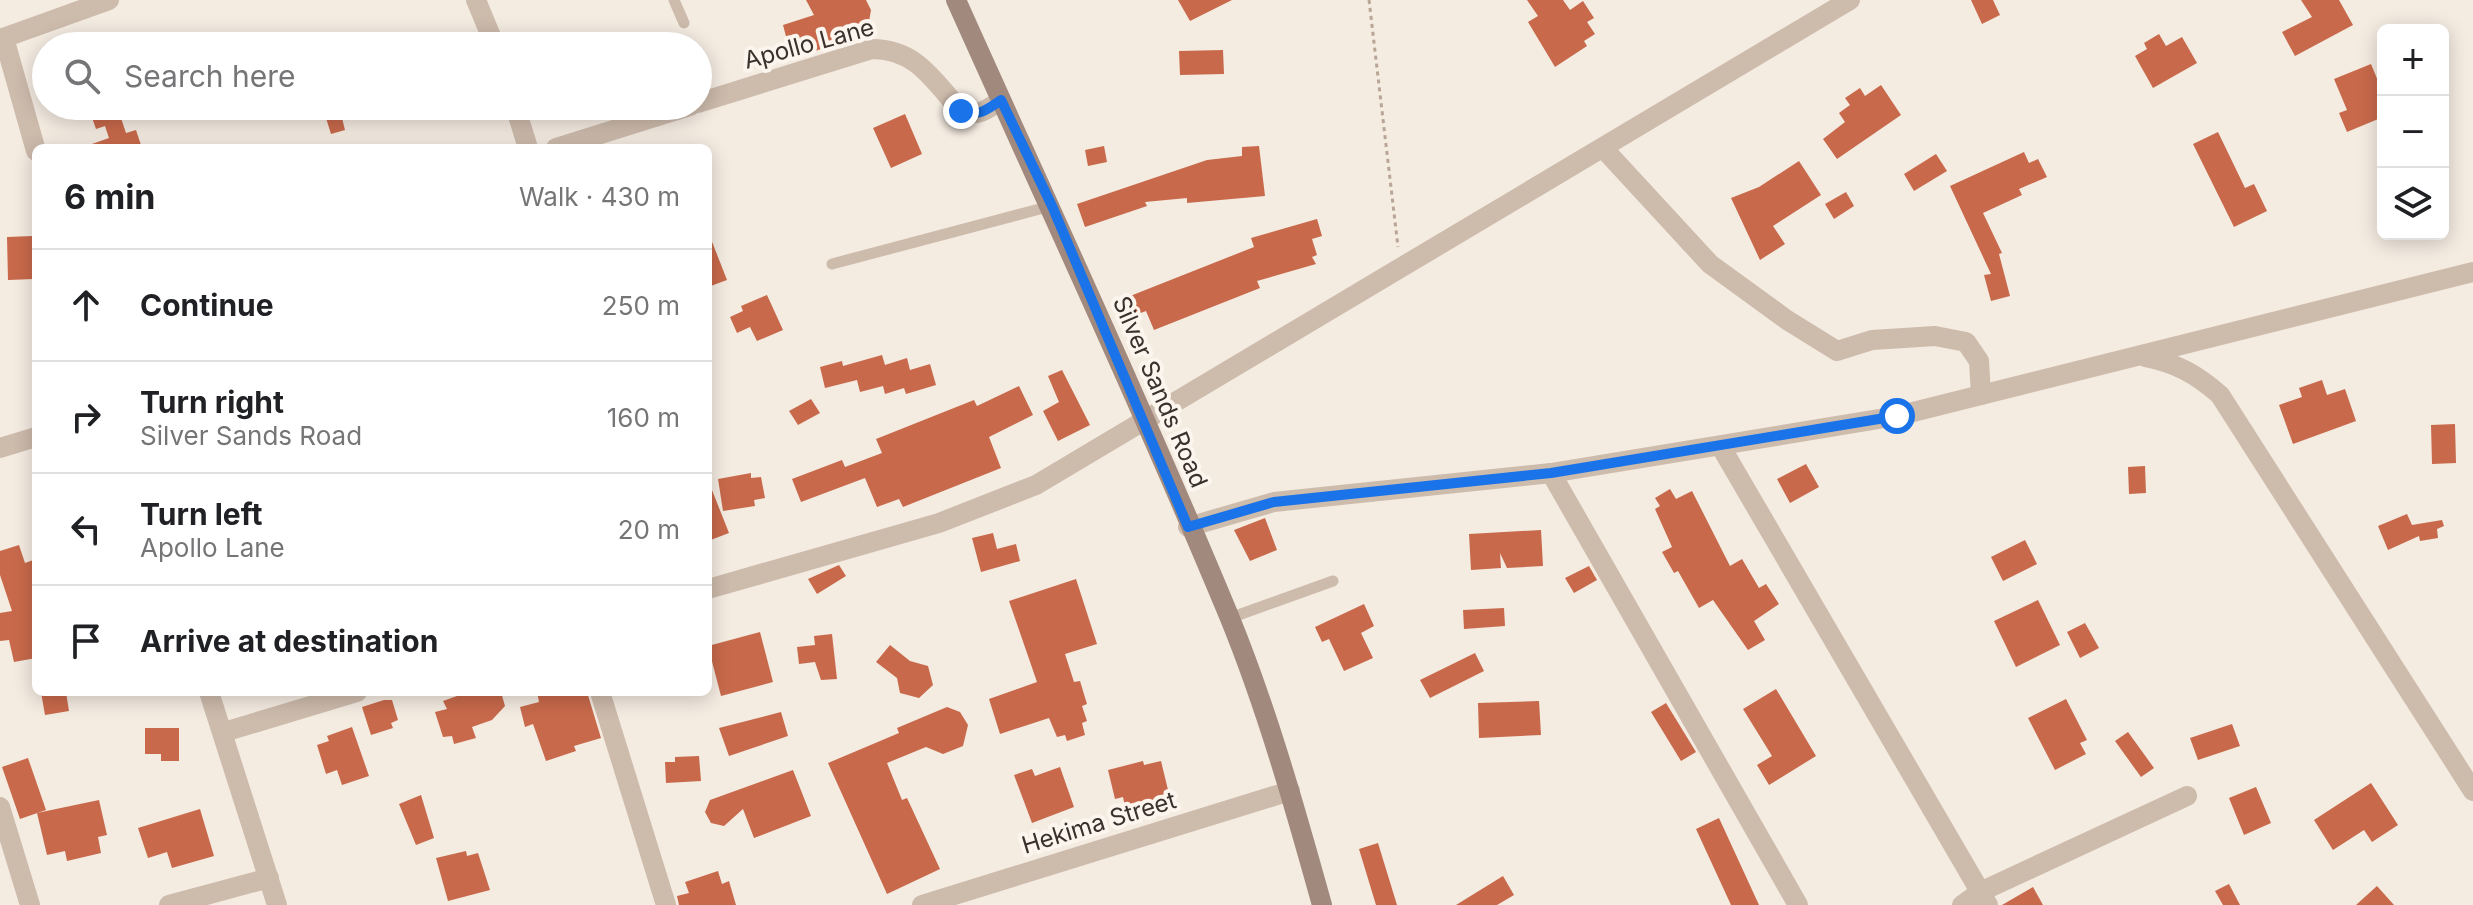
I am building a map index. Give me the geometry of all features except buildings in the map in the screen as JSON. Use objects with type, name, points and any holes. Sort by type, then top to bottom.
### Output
[{"type":"street","points":[[34,144],[2,39],[65,6],[109,0]]},
{"type":"street","points":[[476,0],[489,32]]},
{"type":"street","name":"Silver Sands Road","points":[[956,0],[1052,206],[1188,527],[1230,618],[1290,791],[1322,905]]},
{"type":"street","points":[[712,588],[939,523],[1023,491],[1850,0]]},
{"type":"street","name":"Apollo Lane","points":[[712,99],[872,49],[893,49],[910,56],[961,111],[971,114],[985,112],[1001,100]]},
{"type":"street","points":[[519,120],[527,144]]},
{"type":"street","points":[[569,144],[645,120]]},
{"type":"street","points":[[1603,148],[1710,264],[1787,320],[1837,351],[1872,340],[1935,336],[1966,342],[1979,361],[1981,395]]},
{"type":"street","points":[[1188,527],[1274,502],[1551,473],[1897,416],[2473,272]]},
{"type":"street","points":[[2139,356],[2169,362],[2197,375],[2220,395],[2473,791]]},
{"type":"street","points":[[0,448],[32,438]]},
{"type":"street","points":[[1721,447],[1984,898]]},
{"type":"street","points":[[1551,473],[1798,905]]},
{"type":"street","points":[[210,696],[277,905]]},
{"type":"street","points":[[224,732],[344,696]]},
{"type":"street","points":[[601,696],[666,905]]},
{"type":"street","name":"Hekima Street","points":[[922,905],[1290,791]]},
{"type":"street","points":[[1962,905],[1984,898],[2187,796]]},
{"type":"street","points":[[0,807],[30,905]]},
{"type":"street","points":[[169,905],[269,878]]},
{"type":"lane","points":[[674,0],[684,23]]},
{"type":"lane","points":[[832,264],[1052,206]]},
{"type":"lane","points":[[1230,618],[1333,581]]},
{"type":"path","points":[[1369,0],[1400,269]]},
{"type":"route","points":[[961,111],[971,114],[985,112],[1001,100],[1052,206],[1188,527],[1274,502],[1551,473],[1897,416]]}]
